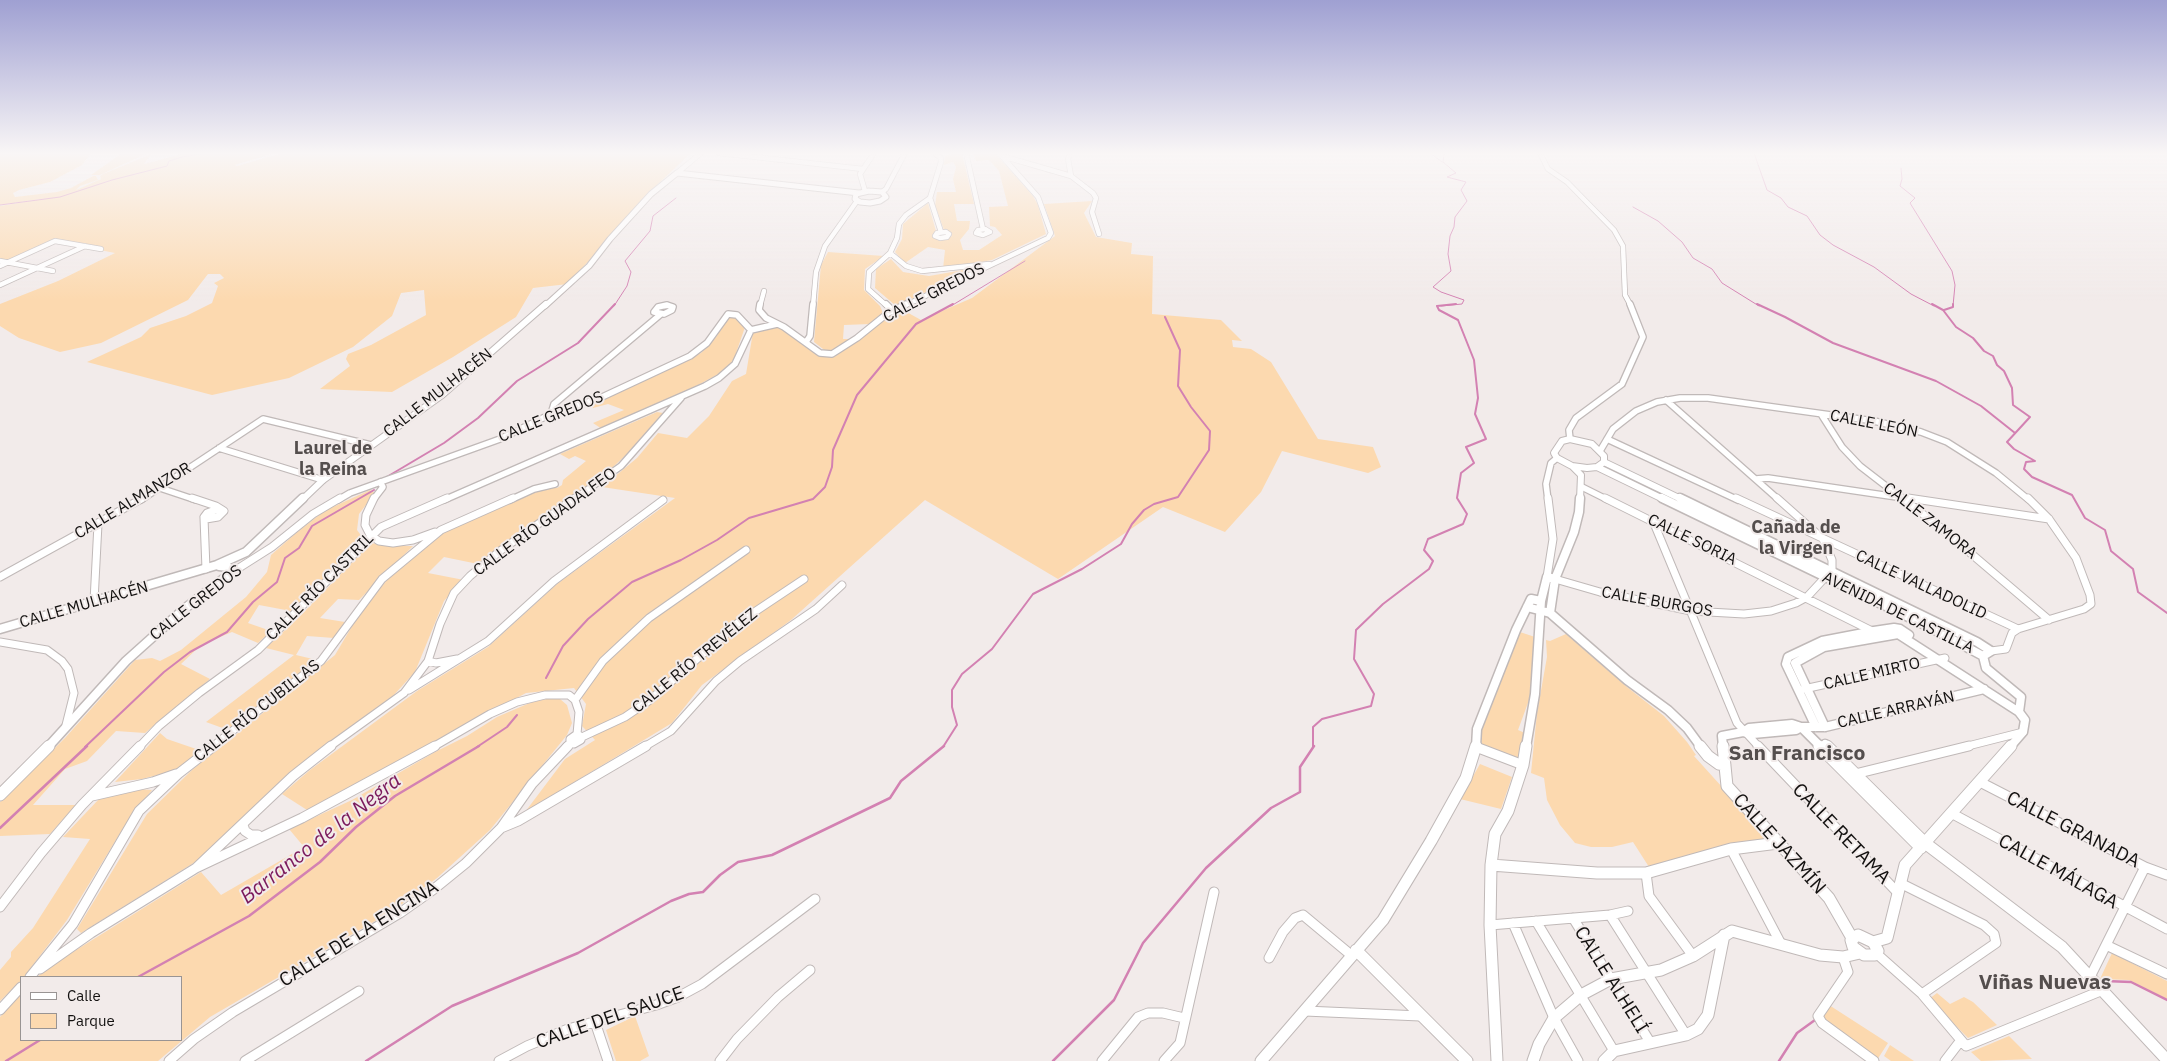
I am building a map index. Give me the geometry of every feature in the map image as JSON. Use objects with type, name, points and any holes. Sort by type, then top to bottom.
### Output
[{"type":"street","name":"CALLE MULHACÉN","points":[[0,630],[206,569],[246,552],[323,480],[442,395],[573,281],[589,266],[610,238],[643,203]]},
{"type":"street","points":[[806,342],[810,336],[816,272],[820,258],[825,246],[854,203]]},
{"type":"street","points":[[893,311],[868,289],[869,272],[890,253],[897,238],[898,224],[924,203]]},
{"type":"street","points":[[931,203],[941,232]]},
{"type":"street","points":[[977,203],[983,229]]},
{"type":"street","name":"CALLE GREDOS","points":[[764,291],[759,310],[766,318],[784,327],[820,353],[832,354],[845,347],[893,311],[1050,235],[1040,203]]},
{"type":"street","points":[[1095,203],[1092,212],[1099,234]]},
{"type":"street","points":[[1570,438],[1569,430],[1576,418],[1622,384],[1643,337],[1636,316],[1625,295],[1624,246],[1614,230],[1587,203]]},
{"type":"street","points":[[0,266],[55,241],[101,249]]},
{"type":"street","points":[[0,285],[85,246]]},
{"type":"street","points":[[890,253],[906,266],[918,271],[993,264]]},
{"type":"street","points":[[0,261],[53,271]]},
{"type":"street","points":[[973,266],[978,271]]},
{"type":"street","points":[[551,414],[554,404],[661,314]]},
{"type":"street","name":"CALLE GREDOS","points":[[0,795],[64,731],[126,661],[146,642],[232,573],[272,547],[313,514],[330,503],[380,482],[500,439],[551,414],[600,398],[690,356],[707,343],[724,316],[728,314],[737,315],[749,326],[750,330]]},
{"type":"street","points":[[750,330],[777,324]]},
{"type":"street","name":"CALLE RÍO CASTRIL","points":[[0,907],[40,853],[91,796],[159,726],[198,693],[258,650],[380,527],[705,386],[729,371],[740,356],[750,330]]},
{"type":"street","name":"CALLE RÍO GUADALFEO","points":[[196,868],[293,776],[345,734],[404,694],[428,662],[440,624],[454,593],[470,576],[500,551],[602,482],[621,466],[683,396]]},
{"type":"street","name":"CALLE LEÓN","points":[[1603,444],[1619,424],[1650,404],[1666,400],[1708,398],[1898,425],[1947,442],[2003,478],[2049,519],[2076,558],[2090,595],[2091,604],[2084,609],[2018,629]]},
{"type":"street","points":[[1666,400],[1802,518],[1823,539],[1832,560],[1832,570]]},
{"type":"street","points":[[661,406],[666,405],[672,409]]},
{"type":"street","name":"CALLE ZAMORA","points":[[1821,414],[1842,447],[1860,466],[1985,564],[2049,620]]},
{"type":"street","points":[[263,419],[371,445]]},
{"type":"street","name":"CALLE ALMANZOR","points":[[0,577],[160,488],[263,419]]},
{"type":"street","points":[[1544,608],[1551,578],[1574,532],[1582,487],[1581,475],[1572,466],[1557,458],[1554,453],[1562,441],[1570,438],[1592,444],[1603,444],[1604,456],[1600,464],[1587,468],[1572,466]]},
{"type":"street","name":"CALLE VALLADOLID","points":[[1603,444],[1823,539],[2018,629]]},
{"type":"street","points":[[219,448],[323,480]]},
{"type":"street","points":[[1497,1061],[1490,925],[1491,865],[1495,834],[1508,811],[1523,765],[1535,694],[1544,608],[1551,578],[1553,539],[1546,484],[1551,464],[1557,458]]},
{"type":"street","name":"AVENIDA DE CASTILLA","points":[[1600,464],[1832,570],[1937,621],[1987,654]]},
{"type":"street","name":"AVENIDA DE CASTILLA","points":[[1600,464],[1827,578],[1987,654]]},
{"type":"street","points":[[1581,475],[1587,468]]},
{"type":"street","points":[[1756,479],[1768,478],[2049,519]]},
{"type":"street","points":[[380,482],[383,487],[371,503],[366,515],[365,526],[370,535],[379,541],[393,543],[413,540],[441,530]]},
{"type":"street","name":"CALLE RÍO CUBILLAS","points":[[31,976],[73,924],[140,811],[178,774],[321,662],[382,579],[418,547],[441,530],[534,489],[555,484]]},
{"type":"street","name":"CALLE SORIA","points":[[1582,487],[1807,597],[1877,634]]},
{"type":"street","points":[[160,488],[216,506],[218,509],[207,513],[204,518],[206,569]]},
{"type":"street","points":[[404,694],[488,641],[554,581],[663,500]]},
{"type":"street","points":[[1789,524],[1799,523],[1802,518]]},
{"type":"street","name":"CALLE RETAMA","points":[[1653,521],[1737,724],[1743,732],[1899,888],[1984,925],[1994,934],[1996,943],[1922,994]]},
{"type":"street","points":[[94,602],[98,524]]},
{"type":"street","points":[[413,540],[418,542],[418,547]]},
{"type":"street","points":[[572,698],[603,661],[649,618],[746,550]]},
{"type":"street","points":[[217,565],[228,567],[232,573]]},
{"type":"street","name":"CALLE BURGOS","points":[[1551,578],[1618,596],[1691,611],[1744,614],[1771,611],[1807,597],[1827,578],[1832,570]]},
{"type":"street","name":"CALLE RÍO TREVÉLEZ","points":[[570,743],[579,742],[580,736],[625,717],[650,700],[738,623],[804,579]]},
{"type":"street","points":[[501,828],[518,821],[671,731],[722,676],[740,661],[816,609],[842,585]]},
{"type":"street","points":[[1261,1061],[1383,920],[1431,841],[1466,778],[1476,747],[1477,729],[1526,607],[1544,608],[1627,680],[1668,710],[1686,728],[1708,756],[1725,766]]},
{"type":"street","points":[[2018,629],[2012,633],[2006,649],[1987,654],[1986,668],[2021,697],[2019,709]]},
{"type":"street","points":[[1873,942],[1887,938],[1905,865],[1923,846],[1951,813],[1980,782],[2022,732],[2025,720],[2019,709],[1899,631],[1877,634],[1824,647],[1795,663],[1813,727],[1923,846],[2062,947],[2167,1060]]},
{"type":"street","points":[[0,642],[47,650],[54,654],[68,669],[74,693],[71,711],[64,731]]},
{"type":"street","points":[[428,662],[436,663],[463,658]]},
{"type":"street","name":"CALLE MIRTO","points":[[1802,689],[1941,659]]},
{"type":"street","name":"CALLE ARRAYÁN","points":[[1813,727],[1987,688]]},
{"type":"street","points":[[31,976],[91,933],[196,868],[311,813],[406,763],[490,714],[517,702],[545,695],[572,698]]},
{"type":"street","points":[[572,698],[579,712],[580,736]]},
{"type":"street","points":[[1813,727],[1923,846]]},
{"type":"street","name":"CALLE JAZMÍN","points":[[1813,727],[1754,734],[1743,732],[1722,736],[1727,786],[1829,898],[1852,938],[1852,944],[1860,953]]},
{"type":"street","points":[[1855,774],[2022,732]]},
{"type":"street","name":"CALLE DE LA ENCINA","points":[[169,1061],[194,1039],[233,1012],[400,913],[434,890],[466,863],[501,828],[532,784],[570,743]]},
{"type":"street","points":[[1476,747],[1523,765]]},
{"type":"street","points":[[91,796],[153,782],[178,774]]},
{"type":"street","points":[[106,780],[111,786],[122,788]]},
{"type":"street","points":[[153,782],[160,784],[161,790]]},
{"type":"street","name":"CALLE GRANADA","points":[[1980,782],[2145,867],[2167,876]]},
{"type":"street","name":"CALLE MÁLAGA","points":[[1951,813],[2167,929]]},
{"type":"street","points":[[243,825],[245,831],[251,836],[262,835]]},
{"type":"street","points":[[1491,865],[1597,873],[1646,873],[1731,849],[1778,843]]},
{"type":"street","points":[[1731,849],[1781,944]]},
{"type":"street","points":[[2090,977],[2145,867]]},
{"type":"street","points":[[1646,873],[1649,896],[1693,956]]},
{"type":"street","points":[[1164,1061],[1180,1044],[1184,1018],[1214,892]]},
{"type":"street","name":"CALLE DEL SAUCE","points":[[499,1061],[527,1046],[560,1032],[678,997],[710,978],[815,899]]},
{"type":"street","points":[[1490,925],[1610,915],[1628,911]]},
{"type":"street","points":[[1269,958],[1283,932],[1295,918],[1304,915],[1354,953],[1467,1061]]},
{"type":"street","points":[[1610,915],[1686,1035]]},
{"type":"street","name":"CALLE ALHELÍ","points":[[1573,918],[1650,1042]]},
{"type":"street","points":[[1536,921],[1614,1052]]},
{"type":"street","points":[[1513,923],[1554,1018],[1578,1061]]},
{"type":"street","points":[[1533,1061],[1539,1044],[1554,1018],[1581,995],[1611,979],[1661,970],[1693,956],[1732,931],[1820,955],[1843,957],[1860,953],[1872,956],[1877,954]]},
{"type":"street","points":[[1604,1061],[1614,1052],[1686,1035],[1698,1029],[1708,1015],[1724,935]]},
{"type":"street","points":[[1852,938],[1861,936],[1873,942],[1877,948],[1877,954],[1922,994],[1966,1046],[2102,990]]},
{"type":"street","points":[[2106,944],[2167,974]]},
{"type":"street","points":[[1843,957],[1848,972],[1818,1016],[1822,1023],[1874,1061]]},
{"type":"street","points":[[720,1061],[737,1039],[778,997],[810,970]]},
{"type":"street","points":[[0,1010],[20,988]]},
{"type":"street","points":[[245,1061],[359,991]]},
{"type":"street","points":[[1305,1011],[1420,1016]]},
{"type":"street","points":[[1102,1061],[1138,1017],[1148,1013],[1163,1012],[1184,1018]]},
{"type":"street","points":[[595,1022],[608,1061]]},
{"type":"street","points":[[1945,1061],[1958,1044],[1962,1042]]},
{"type":"green space","points":[[0,203],[17,203],[0,205]]},
{"type":"green space","points":[[21,203],[641,203],[568,284],[533,288],[516,317],[453,357],[392,392],[320,389],[350,366],[346,359],[348,354],[371,345],[426,315],[424,290],[401,293],[392,316],[353,347],[289,378],[212,395],[87,362],[141,337],[150,328],[186,316],[212,303],[218,286],[214,283],[224,278],[220,274],[208,274],[188,300],[101,343],[60,352],[19,338],[0,326],[0,304],[58,281],[115,253],[54,241],[7,261],[0,259],[0,206]]},
{"type":"green space","points":[[928,203],[936,231],[932,235],[934,239],[952,236],[950,232],[944,230],[935,206],[935,203],[974,203],[974,204],[954,204],[957,221],[970,221],[969,229],[960,240],[963,250],[979,250],[1002,235],[995,227],[990,226],[989,207],[1008,206],[1007,203],[1037,203],[1046,234],[992,260],[943,269],[945,250],[928,247],[905,263],[895,252],[902,239],[903,224]]},
{"type":"green space","points":[[1091,203],[1084,213],[1096,237],[1132,243],[1131,254],[1153,256],[1152,314],[1221,320],[1242,341],[1232,340],[1233,347],[1251,349],[1271,362],[1318,439],[1373,447],[1381,467],[1368,473],[1282,451],[1261,492],[1225,532],[1163,507],[1058,579],[925,500],[791,620],[702,685],[672,723],[525,812],[565,759],[595,740],[582,726],[586,704],[574,688],[526,693],[307,810],[282,794],[310,770],[417,691],[488,647],[557,584],[675,498],[602,487],[637,458],[658,433],[687,438],[709,416],[732,381],[746,374],[753,332],[772,327],[780,328],[818,355],[834,357],[886,318],[903,310],[921,320],[972,298],[1055,236],[1044,204]]},
{"type":"green space","points":[[828,252],[884,256],[865,269],[864,290],[880,306],[883,313],[870,324],[844,325],[843,339],[852,339],[837,350],[827,352],[814,342],[821,265]]},
{"type":"green space","points":[[891,259],[903,272],[929,276],[969,269],[969,272],[896,306],[875,288],[876,269]]},
{"type":"green space","points":[[734,317],[745,327],[734,359],[724,371],[602,429],[593,423],[624,410],[608,404],[593,408],[590,404],[701,353],[716,337],[728,318]]},
{"type":"green space","points":[[657,412],[663,413],[626,455],[601,478],[478,564],[444,557],[428,573],[464,580],[444,601],[415,672],[392,697],[297,767],[200,859],[81,933],[77,929],[147,814],[192,770],[335,655],[358,616],[387,580],[445,532],[522,497],[548,488],[557,488],[562,485],[563,480],[586,461],[575,456],[569,459],[560,454]]},
{"type":"green space","points":[[370,490],[375,493],[359,514],[357,530],[363,538],[291,611],[259,605],[248,623],[271,631],[258,643],[232,632],[201,645],[181,664],[210,679],[145,733],[116,731],[87,761],[65,769],[33,805],[76,805],[50,834],[0,836],[0,802],[65,738],[135,660],[152,658],[160,661],[181,650],[246,597],[267,572],[271,555],[295,534],[324,511]]},
{"type":"green space","points":[[371,543],[390,546],[413,546],[359,600],[338,599],[320,618],[345,622],[334,638],[307,636],[296,655],[317,660],[228,730],[206,722],[294,655],[266,648]]},
{"type":"green space","points":[[1520,632],[1535,637],[1532,692],[1518,730],[1525,733],[1518,760],[1482,746],[1480,732]]},
{"type":"green space","points":[[1566,634],[1627,687],[1664,716],[1687,742],[1696,755],[1694,756],[1770,840],[1723,847],[1649,867],[1633,842],[1612,847],[1591,847],[1575,843],[1560,825],[1547,800],[1544,778],[1531,773],[1537,713],[1547,657],[1546,640],[1550,641]]},
{"type":"green space","points":[[560,699],[567,705],[572,723],[567,735],[490,830],[437,878],[394,910],[210,1017],[182,1041],[182,976],[38,976],[49,967],[201,872],[221,895],[304,847],[289,829],[352,800],[435,752],[467,736],[497,717],[532,702]]},
{"type":"green space","points":[[160,733],[167,739],[202,751],[177,770],[142,779],[115,782]]},
{"type":"green space","points":[[1480,764],[1512,777],[1501,809],[1460,799]]},
{"type":"green space","points":[[137,789],[152,790],[127,822],[67,920],[25,976],[20,976],[20,982],[0,1001],[0,970],[11,957],[11,952],[33,928],[90,839],[63,837],[99,799]]},
{"type":"green space","points":[[2112,953],[2167,981],[2167,999],[2129,980],[2100,979]]},
{"type":"green space","points":[[1937,993],[1950,1004],[1964,997],[1973,1002],[1997,1025],[1968,1038],[1929,999]]},
{"type":"green space","points":[[20,995],[20,1041],[182,1041],[158,1061],[0,1061],[0,1017]]},
{"type":"green space","points":[[1829,1005],[1888,1043],[1877,1060],[1822,1018]]},
{"type":"green space","points":[[635,1016],[649,1056],[640,1061],[616,1061],[606,1030]]},
{"type":"green space","points":[[2009,1036],[2032,1059],[1981,1061],[1971,1052]]},
{"type":"green space","points":[[1890,1045],[1914,1061],[1891,1061],[1884,1056]]},
{"type":"waterway","points":[[0,205],[19,203]]},
{"type":"waterway","points":[[614,306],[627,286],[631,272],[625,261],[650,231],[653,216],[670,203]]},
{"type":"waterway","points":[[1441,306],[1462,304],[1464,300],[1441,292],[1433,287],[1451,271],[1448,254],[1450,236],[1454,227],[1455,217],[1466,203]]},
{"type":"waterway","points":[[1785,203],[1788,207],[1807,216],[1820,235],[1833,245],[1874,267],[1911,294],[1934,306]]},
{"type":"waterway","points":[[1910,203],[1952,271],[1955,285],[1953,306]]},
{"type":"waterway","points":[[1633,207],[1658,221],[1682,242],[1693,258],[1712,269],[1722,283],[1759,306]]},
{"type":"waterway","name":"Barranco de la Negra","points":[[951,306],[1025,261]]},
{"type":"waterway","points":[[385,478],[444,443],[478,418],[517,381],[578,343],[615,304]]},
{"type":"waterway","name":"Barranco de la Negra","points":[[546,678],[563,646],[588,619],[632,582],[681,560],[717,540],[749,518],[813,499],[825,487],[832,467],[833,450],[857,395],[916,324],[953,304]]},
{"type":"waterway","points":[[1313,747],[1313,727],[1322,719],[1371,706],[1374,694],[1354,659],[1356,630],[1383,604],[1429,569],[1433,561],[1424,550],[1428,539],[1463,524],[1467,514],[1457,498],[1461,473],[1474,463],[1466,447],[1486,439],[1475,414],[1478,398],[1474,360],[1458,320],[1439,310],[1437,306],[1456,304]]},
{"type":"waterway","points":[[1757,304],[1833,343],[1936,381],[1981,406],[2015,433]]},
{"type":"waterway","points":[[1932,304],[1943,310],[1956,327],[1973,338],[1984,351],[1993,356],[1997,365],[2004,371],[2012,388],[2013,405],[2030,417],[2007,442],[2014,449],[2035,461],[2026,462],[2024,469],[2032,477],[2072,495],[2085,518],[2105,530],[2111,551],[2133,569],[2138,592],[2167,613]]},
{"type":"waterway","points":[[1944,310],[1953,306]]},
{"type":"waterway","points":[[943,747],[957,725],[952,707],[952,690],[962,674],[992,649],[1033,594],[1082,569],[1121,544],[1132,524],[1144,510],[1154,504],[1178,497],[1209,450],[1210,431],[1191,407],[1178,386],[1180,350],[1165,317]]},
{"type":"waterway","points":[[85,747],[164,672],[190,652],[227,632],[253,602],[277,582],[285,558],[299,548],[312,526],[374,490]]},
{"type":"waterway","name":"Barranco de la Negra","points":[[477,747],[507,727],[517,715]]},
{"type":"waterway","points":[[0,828],[87,746]]},
{"type":"waterway","name":"Barranco de la Negra","points":[[140,976],[249,916],[320,862],[356,827],[395,796],[479,746]]},
{"type":"waterway","points":[[1053,1061],[1114,1000],[1143,943],[1206,868],[1271,808],[1300,792],[1300,767],[1314,746]]},
{"type":"waterway","points":[[366,1061],[452,1006],[578,953],[671,901],[689,894],[703,892],[720,875],[738,862],[772,855],[890,798],[901,781],[943,747]]},
{"type":"waterway","points":[[2105,981],[2131,982],[2167,1000]]},
{"type":"waterway","points":[[1779,1061],[1797,1033],[1815,1020]]},
{"type":"waterway","name":"Barranco de la Negra","points":[[6,1061],[38,1041]]},
{"type":"district","name":"Laurel de la Reina","points":[[333,459]]},
{"type":"district","name":"Cañada de la Virgen","points":[[1796,538]]},
{"type":"district","name":"San Francisco","points":[[1797,754]]},
{"type":"district","name":"Viñas Nuevas","points":[[2045,983]]}]
